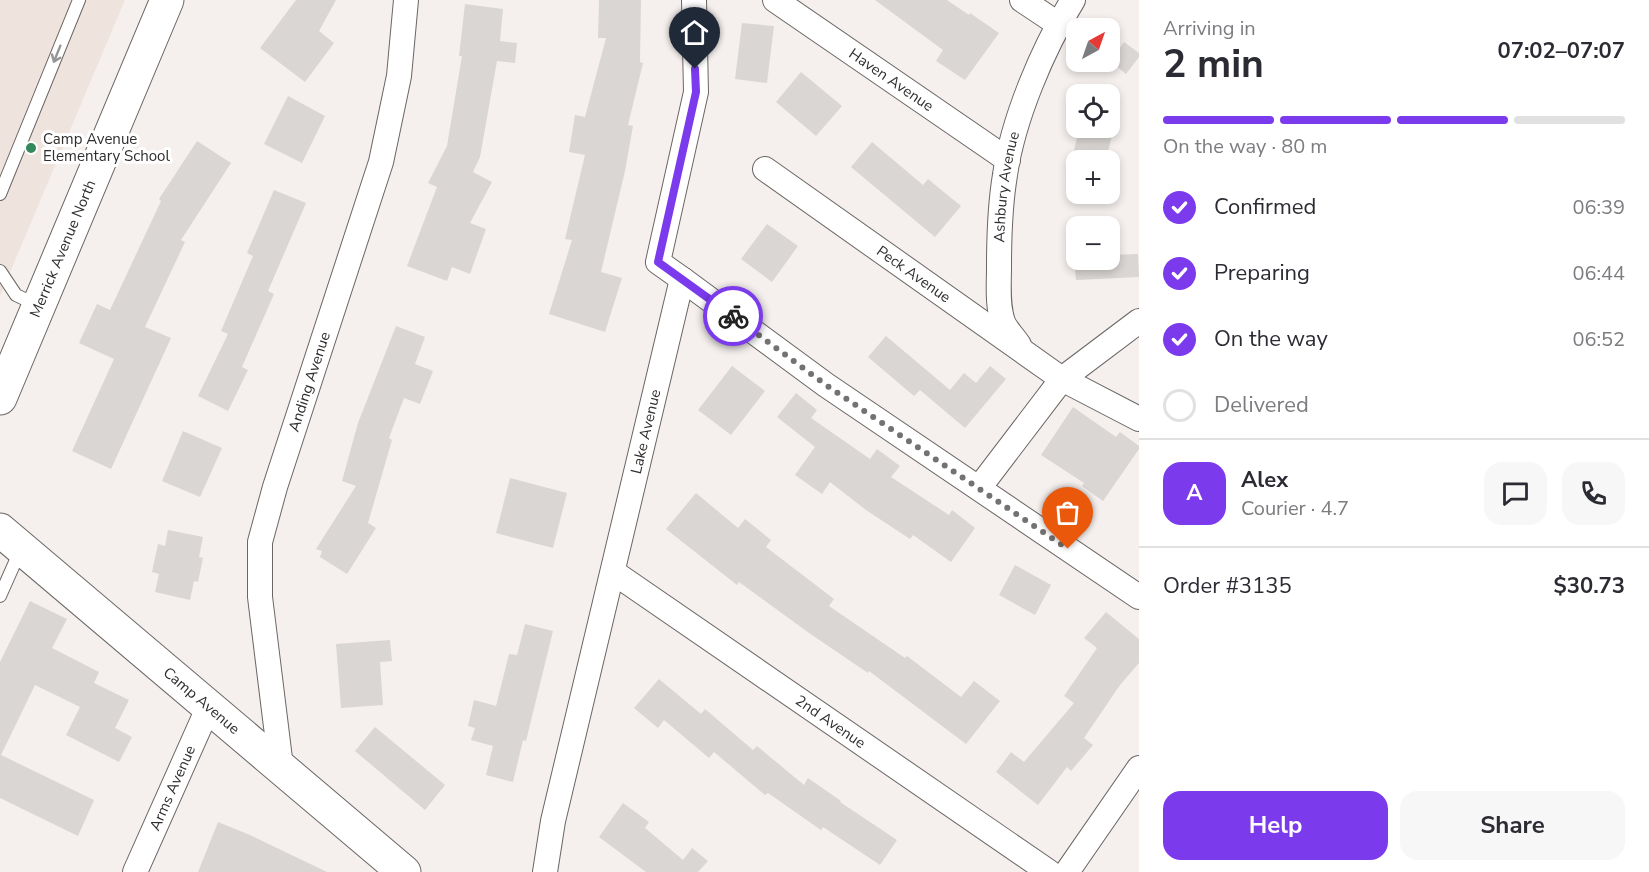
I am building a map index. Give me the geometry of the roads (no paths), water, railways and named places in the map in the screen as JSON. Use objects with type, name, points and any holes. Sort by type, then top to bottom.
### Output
[{"type":"street","name":"Merrick Avenue North","points":[[0,398],[167,0]]},
{"type":"street","name":"Anding Avenue","points":[[281,767],[260,597],[260,542],[275,487],[381,162],[399,76],[406,0]]},
{"type":"street","points":[[694,0],[696,92],[658,262],[826,385],[1139,597]]},
{"type":"street","name":"Haven Avenue","points":[[776,0],[1008,160]]},
{"type":"street","points":[[1022,0],[1058,24]]},
{"type":"street","name":"Ashbury Avenue","points":[[1024,352],[1003,322],[999,303],[999,242],[1005,174],[1027,95],[1058,24],[1073,0]]},
{"type":"street","name":"Peck Avenue","points":[[765,169],[1062,379]]},
{"type":"street","name":"Lake Avenue","points":[[545,872],[553,821],[682,279]]},
{"type":"street","points":[[979,488],[1062,379],[1139,321]]},
{"type":"street","points":[[1062,379],[1139,419]]},
{"type":"street","name":"Camp Avenue","points":[[11,539],[404,872]]},
{"type":"street","name":"2nd Avenue","points":[[613,572],[1049,872]]},
{"type":"street","name":"Arms Avenue","points":[[135,872],[208,706]]},
{"type":"street","points":[[1067,872],[1139,768]]},
{"type":"lane","points":[[0,194],[80,0]]},
{"type":"lane","points":[[0,271],[16,295],[39,306]]},
{"type":"lane","points":[[0,596],[11,539]]},
{"type":"place","name":"Camp Avenue Elementary School","points":[[31,148]]}]
